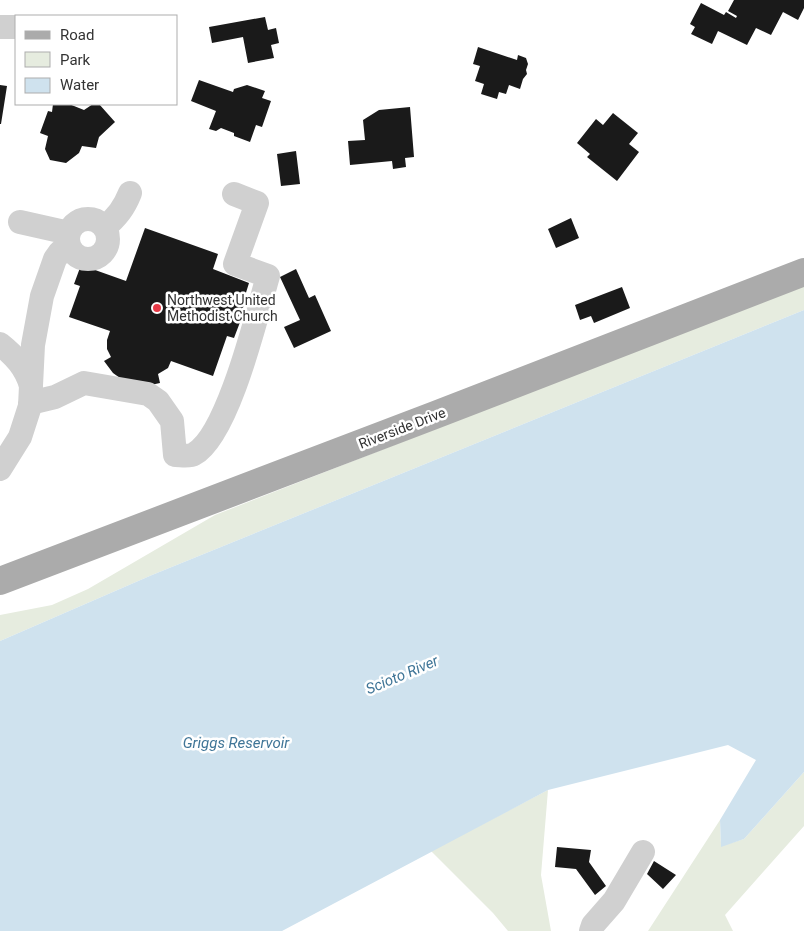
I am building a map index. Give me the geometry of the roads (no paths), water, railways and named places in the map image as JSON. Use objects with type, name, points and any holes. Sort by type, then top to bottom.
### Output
[{"type":"main road","name":"Riverside Drive","points":[[0,581],[426,419],[804,272]]},
{"type":"street","points":[[0,27],[15,27]]},
{"type":"street","points":[[105,227],[124,208],[130,193]]},
{"type":"street","points":[[31,396],[55,396],[84,382],[148,394],[158,400],[172,421],[176,455],[192,455],[200,450],[212,434],[225,410],[239,378],[268,276],[235,264],[256,203],[234,194]]},
{"type":"street","points":[[0,469],[20,437],[31,396],[32,345],[42,296],[55,259],[70,241],[74,224],[87,219],[100,222],[105,227],[109,240],[108,247],[99,257],[86,260],[74,254],[70,241]]},
{"type":"street","points":[[20,222],[70,241]]},
{"type":"street","points":[[0,344],[23,367],[28,376],[31,396]]},
{"type":"street","points":[[591,931],[593,925],[614,901],[643,852]]},
{"type":"water","name":"Griggs Reservoir","points":[[804,310],[804,772],[744,839],[721,847],[720,820],[756,760],[728,745],[548,790],[282,931],[0,931],[0,641],[152,575]]},
{"type":"place","name":"Northwest United Methodist Church","points":[[157,308]]},
{"type":"water label","name":"Scioto River","points":[[402,675]]}]
